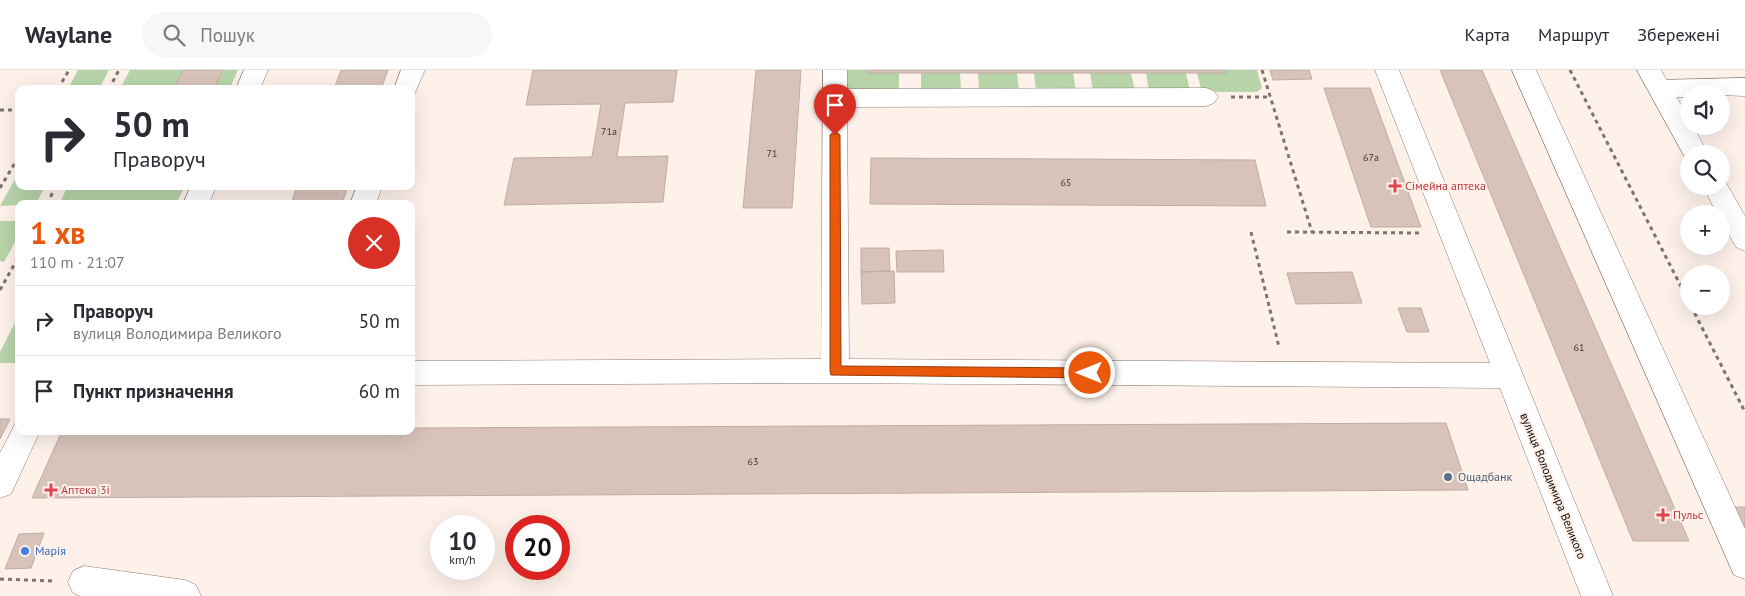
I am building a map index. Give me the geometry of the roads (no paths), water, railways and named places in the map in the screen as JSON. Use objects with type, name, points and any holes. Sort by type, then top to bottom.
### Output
[{"type":"main road","points":[[250,85],[256,70]]},
{"type":"main road","points":[[407,85],[413,70]]},
{"type":"main road","points":[[835,70],[835,371]]},
{"type":"main road","name":"вулиця Володимира Великого","points":[[1387,70],[1597,596]]},
{"type":"main road","points":[[1524,70],[1745,564]]},
{"type":"main road","points":[[1655,79],[1745,87]]},
{"type":"main road","points":[[1655,79],[1691,145]]},
{"type":"main road","points":[[835,98],[1206,97]]},
{"type":"main road","points":[[1720,195],[1745,240]]},
{"type":"main road","points":[[415,372],[835,371],[1509,376]]},
{"type":"main road","points":[[0,484],[24,435]]},
{"type":"main road","points":[[84,582],[185,596]]},
{"type":"place","name":"Сімейна аптека","points":[[1395,186]]},
{"type":"place","name":"Ощадбанк","points":[[1448,477]]},
{"type":"place","name":"Аптека 3і","points":[[51,490]]},
{"type":"place","name":"Пульс","points":[[1663,515]]},
{"type":"place","name":"Марія","points":[[25,551]]}]
